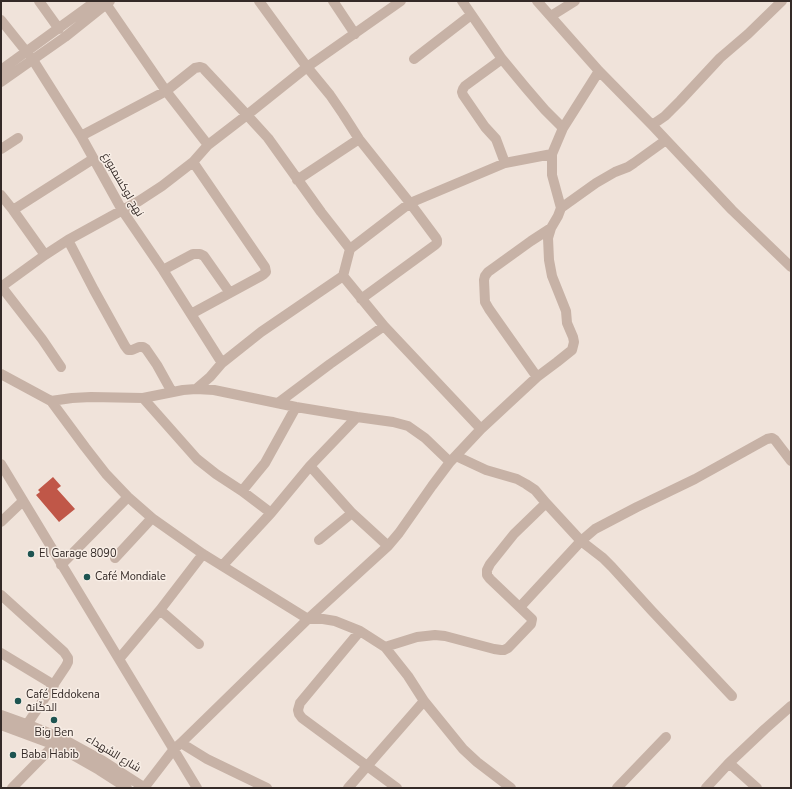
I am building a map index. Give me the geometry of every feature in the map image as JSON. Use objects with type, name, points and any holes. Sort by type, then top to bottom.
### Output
[{"type":"street","points":[[39,1],[58,29]]},
{"type":"street","points":[[1,82],[58,29],[96,1]]},
{"type":"street","points":[[259,1],[338,107],[359,139],[436,238],[437,243],[361,299]]},
{"type":"street","points":[[333,1],[355,34]]},
{"type":"street","points":[[61,367],[42,339],[1,286],[68,240],[139,201],[193,162],[208,145],[307,67],[401,1]]},
{"type":"street","points":[[462,1],[502,59],[545,110],[563,128]]},
{"type":"street","points":[[537,1],[599,71],[732,210],[791,267]]},
{"type":"street","points":[[551,16],[575,1]]},
{"type":"street","points":[[652,125],[669,112],[720,58],[748,34],[782,1]]},
{"type":"street","points":[[1,70],[65,37],[107,2],[166,91],[208,145]]},
{"type":"street","points":[[414,59],[471,15]]},
{"type":"street","name":"نهج لوكسمبورغ","points":[[2,23],[30,56],[81,136],[122,210],[163,270],[222,363]]},
{"type":"street","points":[[502,59],[465,86],[462,92],[485,127],[496,139],[505,164]]},
{"type":"street","points":[[81,136],[166,91],[195,68],[200,67],[248,115],[268,138],[297,180],[350,249]]},
{"type":"street","points":[[561,208],[552,175],[552,154],[563,128],[599,71]]},
{"type":"street","points":[[1,149],[18,138]]},
{"type":"street","points":[[297,180],[359,139]]},
{"type":"street","points":[[144,788],[177,746],[308,619],[388,546],[400,533],[432,486],[453,459],[481,429],[538,377],[572,350],[574,342],[566,311],[552,276],[549,260],[548,238],[551,228],[561,208],[604,178],[634,164],[666,140]]},
{"type":"street","points":[[196,389],[210,377],[222,363],[261,332],[343,276],[350,249],[410,203],[505,164],[552,154]]},
{"type":"street","points":[[13,210],[93,159]]},
{"type":"street","points":[[191,314],[266,272],[193,162]]},
{"type":"street","points":[[1,195],[45,255]]},
{"type":"street","points":[[538,377],[485,302],[484,280],[488,272],[551,228]]},
{"type":"street","points":[[68,240],[125,346],[128,350],[139,347],[146,349],[172,392]]},
{"type":"street","points":[[163,270],[193,254],[200,254],[204,256],[230,293]]},
{"type":"street","points":[[343,276],[384,326],[481,429]]},
{"type":"street","points":[[278,403],[384,326]]},
{"type":"street","points":[[1,374],[51,401],[106,474],[128,497],[152,518],[203,554],[308,619],[335,620],[360,631],[385,647],[408,676],[424,701],[463,749],[499,784],[511,788]]},
{"type":"street","points":[[51,401],[91,397],[143,398],[183,390],[214,390],[296,407],[393,422],[408,426],[453,459],[517,479],[535,490],[581,541],[612,567],[732,696]]},
{"type":"street","points":[[143,398],[197,459],[271,513]]},
{"type":"street","points":[[242,491],[265,463],[296,407]]},
{"type":"street","points":[[222,565],[271,513],[310,466],[357,417]]},
{"type":"street","points":[[520,607],[581,541],[595,529],[695,479],[767,439],[772,438],[775,440],[791,461]]},
{"type":"street","points":[[1,464],[119,659],[177,746],[198,788]]},
{"type":"street","points":[[310,466],[352,513],[388,546]]},
{"type":"street","points":[[61,565],[128,497]]},
{"type":"street","points":[[1,522],[22,501]]},
{"type":"street","points":[[385,647],[417,637],[435,635],[445,636],[494,649],[504,650],[508,648],[532,621],[532,619],[490,579],[487,575],[487,570],[490,564],[514,534],[546,503]]},
{"type":"street","points":[[319,540],[352,513]]},
{"type":"street","points":[[115,558],[152,518]]},
{"type":"street","points":[[119,659],[160,610],[203,554]]},
{"type":"street","points":[[1,595],[64,652],[68,658],[66,666],[24,728]]},
{"type":"street","points":[[160,610],[199,644]]},
{"type":"street","points":[[360,631],[300,703],[298,710],[302,718],[397,788]]},
{"type":"street","points":[[1,653],[54,685]]},
{"type":"street","points":[[348,788],[424,701]]},
{"type":"street","points":[[706,788],[764,729],[791,706]]},
{"type":"street","name":"شارع الشهداء","points":[[1,715],[24,728],[103,761],[124,782],[144,788]]},
{"type":"street","name":"شارع الشهداء","points":[[1,725],[24,728]]},
{"type":"street","points":[[617,788],[666,737]]},
{"type":"street","points":[[12,788],[58,742]]},
{"type":"street","points":[[177,746],[268,788]]},
{"type":"street","points":[[729,763],[758,788]]},
{"type":"building","points":[[53,477],[61,486],[57,489],[75,509],[59,522],[36,495],[40,492],[38,490]]},
{"type":"place","name":"El Garage 8090","points":[[31,554]]},
{"type":"place","name":"Café Mondiale","points":[[87,577]]},
{"type":"place","name":"Café Eddokena الدكّانة","points":[[18,701]]},
{"type":"place","name":"Big Ben","points":[[54,720]]},
{"type":"place","name":"Baba Habib","points":[[13,755]]}]
